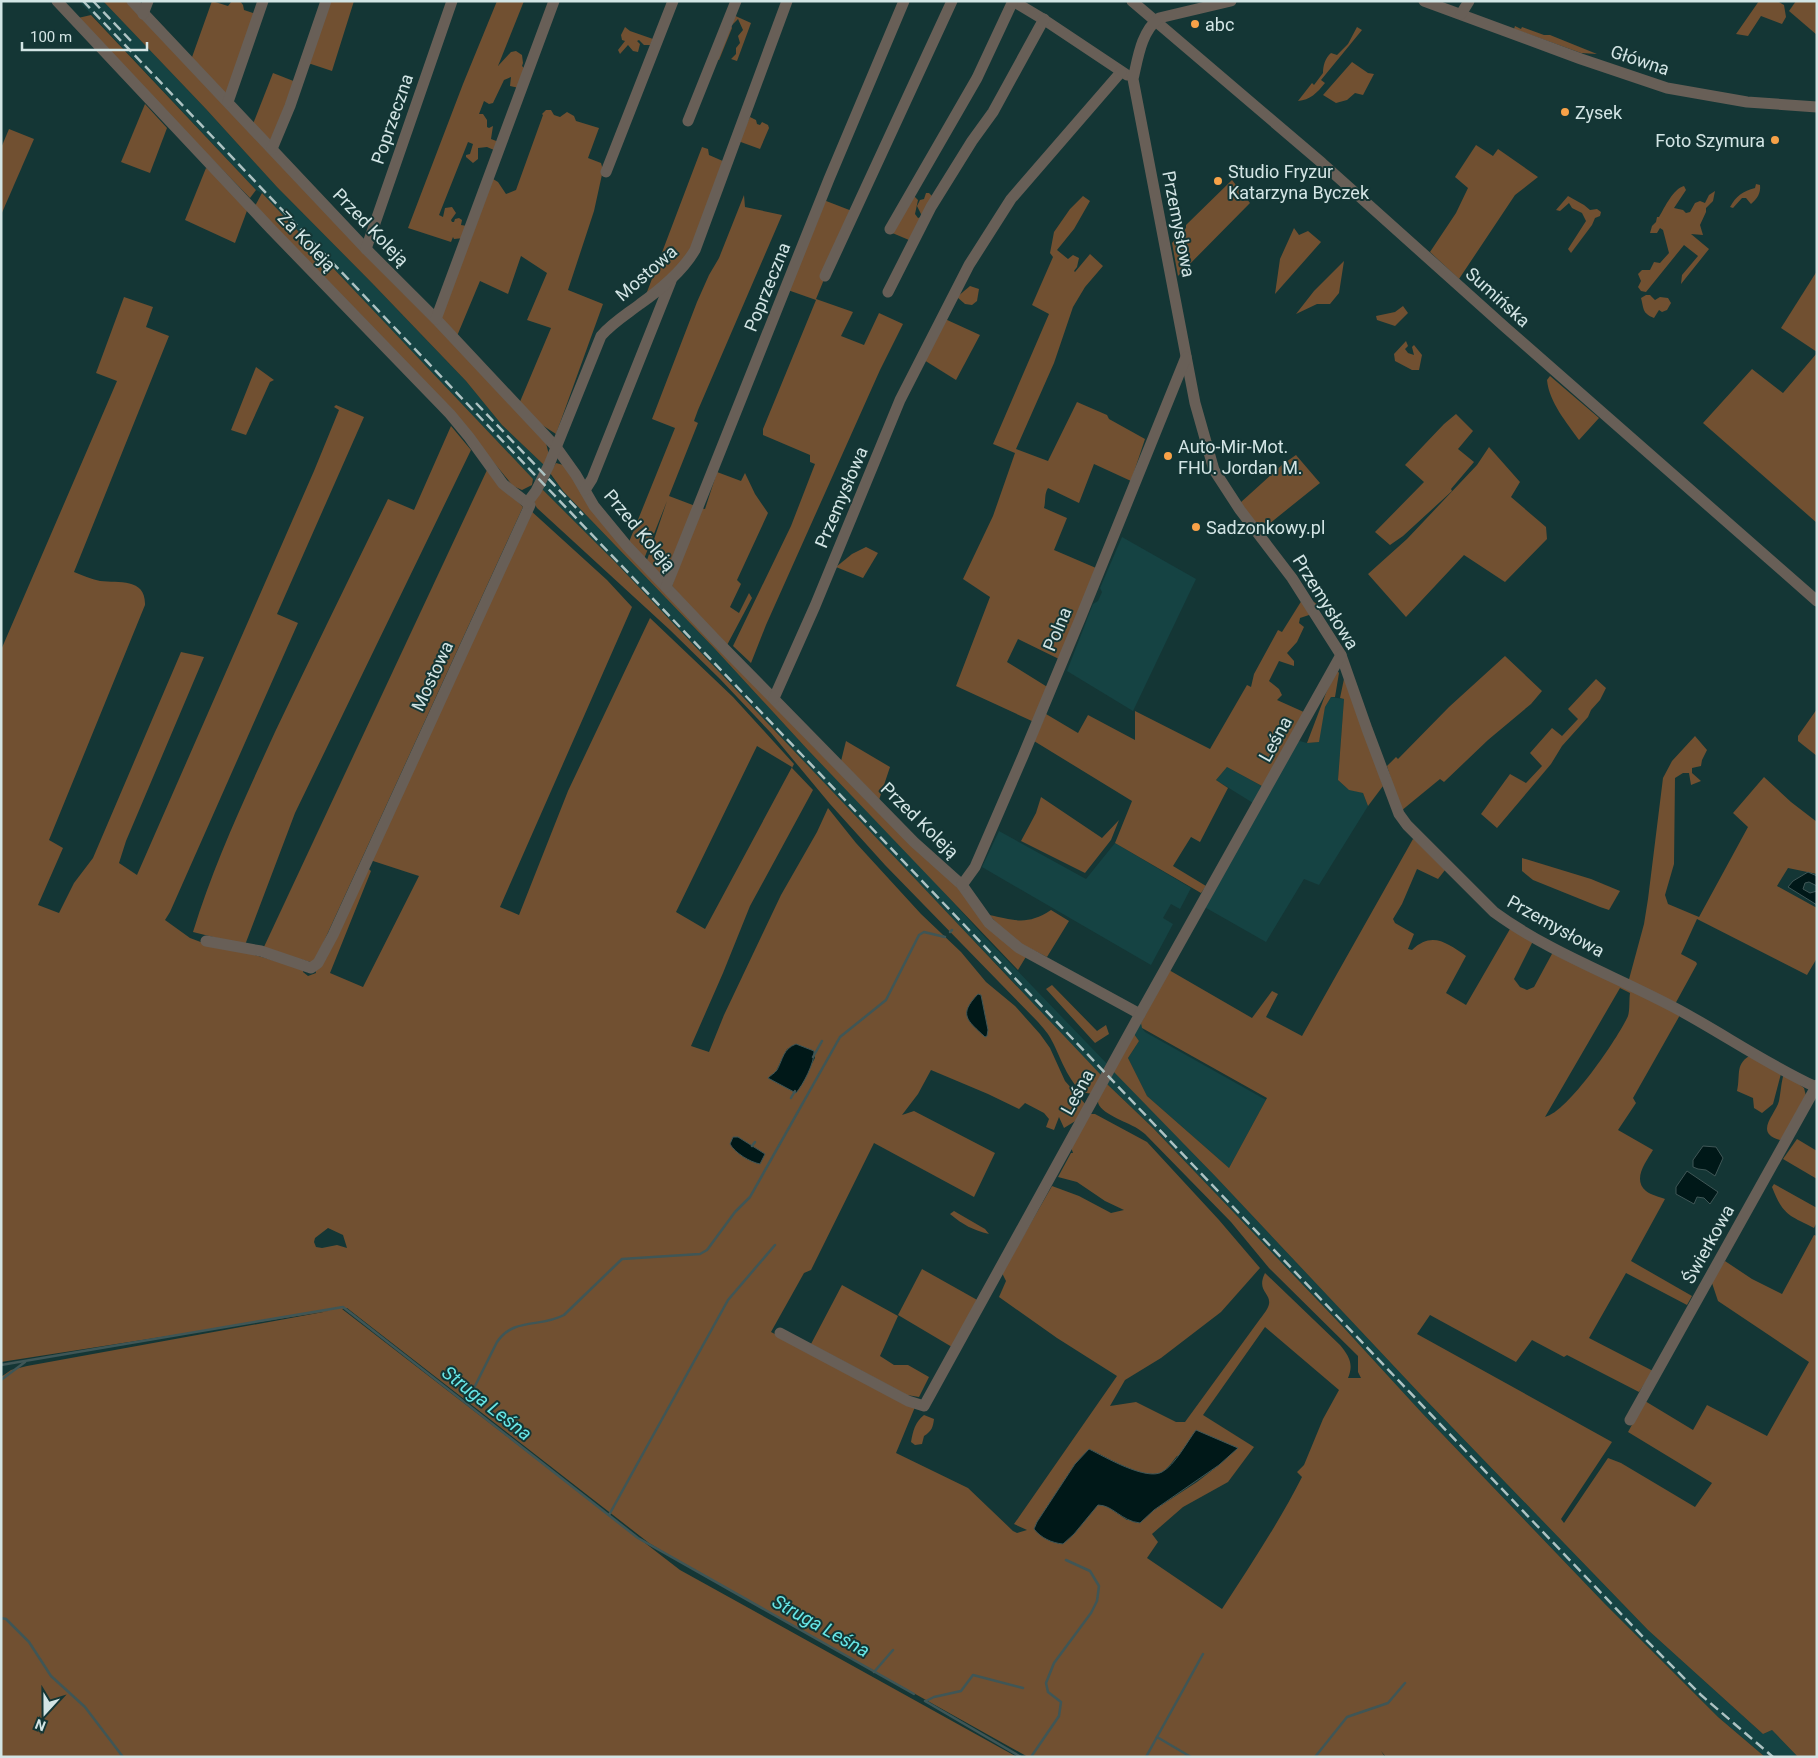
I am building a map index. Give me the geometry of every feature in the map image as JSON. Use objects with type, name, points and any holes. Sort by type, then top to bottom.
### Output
[{"type":"street","name":"Za Koleją","points":[[57,1],[271,229],[450,414],[503,484],[528,504]]},
{"type":"street","name":"Przed Koleją","points":[[132,1],[556,447],[604,519],[666,587],[914,842],[962,884],[989,923],[1019,948],[1140,1014]]},
{"type":"street","points":[[143,14],[148,1]]},
{"type":"street","points":[[228,102],[264,1]]},
{"type":"street","points":[[272,149],[290,106],[326,1]]},
{"type":"street","name":"Poprzeczna","points":[[366,249],[452,1]]},
{"type":"street","points":[[436,319],[554,1]]},
{"type":"street","points":[[606,172],[673,1]]},
{"type":"street","points":[[688,121],[736,1]]},
{"type":"street","name":"Mostowa","points":[[206,941],[261,951],[311,968],[318,963],[325,953],[528,504],[556,447],[601,336],[612,325],[671,279],[684,267],[696,250],[787,1]]},
{"type":"street","name":"Poprzeczna","points":[[666,587],[829,179],[904,1]]},
{"type":"street","points":[[824,276],[952,1]]},
{"type":"street","points":[[890,230],[977,78],[1013,1],[1044,19],[1133,79]]},
{"type":"street","points":[[1132,1],[1155,21],[1159,18],[1231,1]]},
{"type":"street","name":"Główna","points":[[1424,1],[1581,59],[1667,88],[1747,102],[1817,107]]},
{"type":"street","points":[[1461,14],[1470,1]]},
{"type":"street","points":[[888,292],[931,207],[993,112],[1044,19]]},
{"type":"street","name":"Przemysłowa","points":[[1155,21],[1144,37],[1133,79],[1190,382],[1214,470],[1241,511],[1292,578],[1341,655],[1399,814],[1407,825],[1494,912],[1546,944],[1677,1009],[1794,1077],[1816,1086]]},
{"type":"street","name":"Sumińska","points":[[1155,21],[1322,163],[1532,352],[1817,601]]},
{"type":"street","name":"Przemysłowa","points":[[774,698],[815,606],[900,400],[969,265],[1011,199],[1121,72]]},
{"type":"street","points":[[585,490],[592,479],[671,279]]},
{"type":"street","name":"Polna","points":[[962,884],[975,867],[990,834],[1080,619],[1186,357]]},
{"type":"street","points":[[1176,382],[1190,382]]},
{"type":"street","name":"Leśna","points":[[780,1333],[908,1401],[924,1406],[1341,655]]},
{"type":"street","name":"Świerkowa","points":[[1630,1420],[1816,1086]]},
{"type":"shaded area","points":[[79,1],[103,1],[105,3],[277,187],[466,381],[502,425],[544,465],[542,468],[563,491],[715,649],[982,934],[1216,1177],[1422,1396],[1648,1630],[1763,1734],[1772,1730],[1798,1757],[1765,1757],[1718,1717],[1605,1604],[1153,1128],[1107,1084],[1101,1075],[1006,974],[844,806],[615,562],[543,490],[262,193],[256,190]]},
{"type":"shaded area","points":[[103,1],[128,1],[545,439],[549,455],[544,465],[502,425],[466,381],[277,187]]},
{"type":"shaded area","points":[[212,1],[228,6],[232,1],[240,1],[244,10],[256,14],[229,97],[191,60]]},
{"type":"shaded area","points":[[329,1],[354,1],[332,71],[311,64],[308,65]]},
{"type":"shaded area","points":[[497,1],[524,1],[498,66],[511,52],[516,51],[522,55],[522,66],[525,69],[519,88],[510,86],[511,77],[504,80],[493,103],[489,104],[484,101],[479,114],[483,114],[487,120],[487,127],[493,126],[491,139],[499,142],[494,150],[487,147],[478,148],[478,159],[473,163],[466,157],[466,155],[470,154],[473,144],[468,142],[439,215],[443,217],[445,208],[452,207],[456,213],[451,220],[452,222],[459,218],[462,220],[461,225],[467,226],[464,238],[454,239],[453,237],[451,242],[408,228]]},
{"type":"shaded area","points":[[1759,1],[1777,1],[1784,5],[1786,17],[1782,24],[1761,16],[1748,36],[1736,34]]},
{"type":"shaded area","points":[[1796,1],[1817,1],[1817,35],[1789,11]]},
{"type":"shaded area","points":[[731,14],[751,23],[737,61],[731,59],[736,54],[736,48],[740,43],[738,36],[743,30],[738,19],[731,26],[732,28],[719,60],[714,58]]},
{"type":"shaded area","points":[[91,15],[256,190],[250,198],[137,82],[78,18]]},
{"type":"shaded area","points":[[1515,26],[1550,35],[1597,54],[1581,53],[1514,29]]},
{"type":"shaded area","points":[[625,27],[630,31],[653,39],[650,45],[644,45],[639,40],[637,41],[640,44],[638,52],[633,51],[628,45],[620,54],[618,50],[625,41],[622,40],[621,35]]},
{"type":"shaded area","points":[[1357,27],[1362,30],[1321,80],[1325,83],[1313,95],[1298,101],[1312,83],[1314,85],[1323,73],[1325,62],[1329,55],[1331,53],[1337,55],[1348,44]]},
{"type":"shaded area","points":[[1352,62],[1368,73],[1374,74],[1363,95],[1355,93],[1347,100],[1336,103],[1323,95]]},
{"type":"shaded area","points":[[273,73],[296,82],[270,141],[253,124]]},
{"type":"shaded area","points":[[145,104],[167,128],[150,173],[121,162]]},
{"type":"shaded area","points":[[546,110],[551,110],[554,115],[560,117],[567,112],[574,116],[576,121],[599,128],[588,158],[601,163],[603,170],[594,211],[568,290],[603,304],[556,434],[542,425],[519,404],[551,328],[527,320],[547,273],[521,256],[508,294],[480,281],[457,336],[441,319],[493,179],[498,182],[506,194],[516,190],[542,114]]},
{"type":"shaded area","points":[[750,117],[756,120],[757,124],[760,125],[762,122],[768,125],[769,128],[760,149],[738,141]]},
{"type":"shaded area","points":[[9,129],[34,139],[1,215],[1,148]]},
{"type":"shaded area","points":[[1476,145],[1493,156],[1498,149],[1538,177],[1515,195],[1459,279],[1430,252],[1456,213],[1468,188],[1455,177]]},
{"type":"shaded area","points":[[702,147],[708,149],[709,155],[725,162],[688,257],[650,293],[647,292]]},
{"type":"shaded area","points":[[206,168],[248,208],[235,243],[185,220]]},
{"type":"shaded area","points":[[1232,180],[1250,203],[1178,276],[1172,243],[1186,228],[1186,225]]},
{"type":"shaded area","points":[[1756,184],[1760,185],[1760,191],[1757,198],[1751,204],[1746,198],[1742,198],[1733,208],[1730,207],[1737,197],[1743,192],[1755,188]]},
{"type":"shaded area","points":[[1684,186],[1686,190],[1674,208],[1683,210],[1686,213],[1690,212],[1695,203],[1700,201],[1705,203],[1709,195],[1715,191],[1713,201],[1706,208],[1700,225],[1703,235],[1691,234],[1709,249],[1681,284],[1682,275],[1698,256],[1684,245],[1646,292],[1641,291],[1638,287],[1641,281],[1638,274],[1642,270],[1650,270],[1654,262],[1660,263],[1669,253],[1663,230],[1660,228],[1657,233],[1650,233],[1652,226],[1673,194]]},
{"type":"shaded area","points":[[262,193],[533,479],[532,485],[522,490],[513,486],[490,458],[255,206]]},
{"type":"shaded area","points":[[926,193],[929,193],[934,198],[909,240],[890,232],[913,195],[918,200],[915,214],[918,218],[921,217],[917,206],[920,200],[924,199]]},
{"type":"shaded area","points":[[744,195],[745,207],[782,215],[694,421],[698,423],[669,496],[698,507],[667,576],[659,575],[646,563],[667,501],[644,559],[629,542],[675,428],[652,419],[697,302],[719,258]]},
{"type":"shaded area","points":[[1083,196],[1090,201],[1074,229],[1057,250],[1068,259],[1073,255],[1079,258],[1075,272],[1090,254],[1103,266],[1085,287],[1073,307],[1054,363],[1016,449],[1048,461],[1077,402],[1107,415],[1109,419],[1145,439],[1131,481],[1094,464],[1079,503],[1048,488],[1047,490],[1044,508],[1067,518],[1054,550],[1096,568],[1061,660],[1018,639],[1007,662],[1049,688],[1034,722],[956,686],[990,597],[963,579],[993,516],[1015,453],[993,444],[1049,314],[1032,305],[1053,257],[1050,253],[1054,232],[1070,209]]},
{"type":"shaded area","points":[[1568,196],[1590,210],[1597,209],[1601,212],[1600,216],[1595,218],[1571,253],[1568,249],[1586,221],[1582,213],[1572,208],[1569,203],[1560,211],[1556,210]]},
{"type":"shaded area","points":[[821,199],[852,211],[816,299],[853,312],[841,336],[864,345],[879,313],[903,324],[880,370],[766,625],[751,663],[733,646],[791,526],[815,464],[810,462],[810,455],[763,435],[763,429],[816,300],[785,289]]},
{"type":"shaded area","points":[[1294,228],[1299,235],[1308,231],[1321,242],[1275,294],[1280,259]]},
{"type":"shaded area","points":[[1344,261],[1339,293],[1330,304],[1317,304],[1296,314],[1314,291]]},
{"type":"shaded area","points":[[1817,271],[1817,352],[1781,328]]},
{"type":"shaded area","points":[[970,286],[979,289],[977,301],[972,305],[965,304],[957,297]]},
{"type":"shaded area","points":[[1650,295],[1655,300],[1660,297],[1668,298],[1671,303],[1667,310],[1662,312],[1659,310],[1654,318],[1647,314],[1643,308],[1641,298]]},
{"type":"shaded area","points":[[124,297],[153,307],[146,327],[169,336],[74,572],[100,581],[123,582],[136,586],[144,596],[145,605],[49,840],[63,848],[38,905],[59,913],[74,883],[93,858],[181,652],[204,657],[126,841],[119,863],[137,875],[314,471],[339,410],[334,407],[336,405],[364,417],[277,614],[298,623],[165,920],[190,938],[206,944],[224,946],[303,969],[303,972],[308,976],[316,973],[315,968],[368,868],[371,871],[330,973],[363,987],[419,876],[370,860],[530,510],[607,580],[632,607],[500,907],[519,915],[568,791],[650,618],[733,697],[794,764],[792,768],[813,790],[750,906],[691,1046],[709,1052],[724,1015],[781,895],[817,832],[828,808],[856,843],[921,914],[961,952],[986,982],[1015,1006],[1040,1034],[1050,1048],[1065,1081],[1086,1105],[1077,1120],[1064,1128],[1059,1117],[1054,1130],[1046,1127],[1049,1119],[1044,1113],[1025,1103],[1019,1109],[931,1070],[918,1094],[902,1115],[914,1111],[995,1153],[974,1197],[874,1143],[811,1270],[804,1273],[771,1332],[915,1407],[896,1453],[968,1488],[1013,1531],[1017,1533],[1027,1530],[1014,1524],[1117,1376],[1057,1338],[999,1297],[1006,1281],[1002,1273],[1052,1186],[1079,1196],[1111,1213],[1124,1210],[1105,1201],[1077,1182],[1058,1177],[1071,1153],[1073,1153],[1071,1147],[1088,1114],[1095,1114],[1147,1142],[1219,1220],[1260,1268],[1221,1312],[1161,1358],[1125,1380],[1110,1406],[1136,1402],[1176,1422],[1185,1422],[1268,1308],[1269,1300],[1262,1284],[1265,1273],[1340,1345],[1348,1357],[1351,1368],[1348,1378],[1361,1378],[1358,1372],[1358,1356],[1269,1268],[1231,1222],[1145,1134],[1102,1109],[1098,1101],[1107,1084],[1153,1128],[1605,1604],[1718,1717],[1765,1757],[1386,1757],[1381,1751],[1385,1757],[1028,1757],[697,1572],[649,1543],[347,1308],[342,1309],[680,1570],[1017,1757],[1,1757],[1,1377],[11,1370],[27,1366],[329,1311],[1,1362],[1,650],[117,381],[96,373]],"holes":[[[757,746],[792,767],[705,929],[676,912]],[[796,1044],[814,1051],[815,1058],[796,1093],[768,1078],[776,1071],[787,1049]],[[328,1228],[343,1235],[347,1248],[337,1245],[322,1248],[316,1247],[315,1238]],[[1265,1327],[1339,1390],[1323,1419],[1304,1465],[1297,1472],[1302,1477],[1293,1494],[1264,1545],[1222,1609],[1147,1558],[1158,1542],[1152,1534],[1183,1507],[1228,1482],[1254,1447],[1203,1415]],[[1237,1448],[1197,1482],[1154,1510],[1127,1520],[1105,1505],[1097,1505],[1074,1534],[1063,1544],[1047,1540],[1034,1529],[1075,1464],[1089,1449],[1114,1462],[1144,1473],[1160,1473],[1177,1456]]]},
{"type":"shaded area","points":[[1403,306],[1408,313],[1395,326],[1377,320],[1376,316],[1395,312]]},
{"type":"shaded area","points":[[945,319],[980,335],[956,380],[924,360]]},
{"type":"shaded area","points":[[1406,341],[1408,346],[1405,349],[1408,353],[1414,355],[1412,347],[1414,345],[1422,355],[1419,370],[1412,370],[1395,361],[1394,354]]},
{"type":"shaded area","points":[[1817,353],[1817,523],[1703,423],[1752,369],[1783,393]]},
{"type":"shaded area","points":[[256,367],[274,380],[270,382],[246,435],[231,430]]},
{"type":"shaded area","points":[[1550,376],[1599,418],[1579,440],[1559,412],[1551,396],[1547,380]]},
{"type":"shaded area","points":[[1456,414],[1473,431],[1458,449],[1474,462],[1451,489],[1452,491],[1403,536],[1390,545],[1375,532],[1424,482],[1405,465]]},
{"type":"shaded area","points":[[451,426],[471,450],[295,813],[245,945],[193,932],[220,856],[252,781],[388,499],[414,510]]},
{"type":"shaded area","points":[[1489,447],[1520,482],[1511,497],[1546,527],[1547,539],[1505,582],[1464,555],[1406,617],[1368,574],[1407,539],[1477,465]]},
{"type":"shaded area","points":[[1296,455],[1320,483],[1262,531],[1240,503],[1283,464]]},
{"type":"shaded area","points":[[556,463],[567,466],[586,498],[1027,955],[1018,970],[563,491],[550,473]]},
{"type":"shaded area","points":[[487,470],[523,507],[314,963],[263,949]]},
{"type":"shaded area","points":[[717,472],[741,481],[745,473],[755,494],[768,513],[737,580],[741,584],[730,607],[739,613],[749,593],[752,598],[726,647],[672,586],[700,508],[705,509]]},
{"type":"shaded area","points":[[543,490],[615,562],[1101,1075],[1093,1093],[1086,1093],[1079,1089],[1068,1074],[1046,1031],[885,865],[830,804],[771,733],[720,679],[670,630],[537,508],[534,503],[538,491]]},
{"type":"shaded area","points":[[1122,537],[1196,579],[1133,711],[1067,671],[1093,604],[1098,601],[1102,592],[1100,588]]},
{"type":"shaded area","points":[[866,547],[878,553],[863,578],[836,567],[852,554]]},
{"type":"shaded area","points":[[1302,600],[1314,602],[1318,605],[1309,615],[1300,618],[1299,623],[1304,627],[1297,642],[1287,653],[1294,661],[1294,666],[1279,661],[1269,681],[1279,689],[1282,695],[1277,700],[1306,713],[1262,786],[1227,767],[1216,780],[1228,788],[1200,842],[1191,837],[1173,866],[1206,886],[1201,893],[1115,843],[1132,801],[1034,741],[1046,714],[1078,733],[1088,715],[1135,740],[1135,711],[1210,749],[1247,685],[1251,687],[1254,674],[1278,630],[1282,632]]},
{"type":"shaded area","points":[[1505,656],[1542,691],[1531,704],[1488,740],[1444,782],[1440,779],[1401,811],[1387,766],[1396,757],[1398,759],[1449,707]]},
{"type":"shaded area","points":[[1337,670],[1339,673],[1335,697],[1331,697],[1325,707],[1319,742],[1307,743],[1326,693]]},
{"type":"shaded area","points":[[1345,674],[1383,786],[1368,806],[1363,793],[1349,790],[1338,780],[1344,699],[1340,698]]},
{"type":"shaded area","points":[[1596,679],[1606,688],[1600,700],[1591,710],[1588,717],[1562,746],[1551,764],[1497,828],[1481,814],[1510,774],[1526,783],[1542,766],[1530,753],[1552,728],[1562,736],[1578,719],[1568,709]]},
{"type":"shaded area","points":[[1331,697],[1344,699],[1338,780],[1348,789],[1363,793],[1368,806],[1319,885],[1304,879],[1266,942],[1201,905],[1296,740],[1307,743],[1318,742],[1325,707]]},
{"type":"shaded area","points":[[1817,709],[1817,756],[1798,741],[1798,736]]},
{"type":"shaded area","points":[[1695,736],[1707,750],[1701,766],[1692,768],[1692,773],[1701,781],[1691,785],[1689,773],[1683,773],[1675,778],[1674,864],[1665,895],[1668,904],[1699,917],[1748,827],[1733,813],[1764,777],[1791,802],[1817,822],[1817,874],[1788,868],[1777,886],[1817,908],[1817,958],[1807,975],[1697,919],[1681,954],[1697,964],[1674,1006],[1628,983],[1644,924],[1663,778],[1672,761]]},
{"type":"shaded area","points":[[846,741],[890,767],[879,800],[841,761]]},
{"type":"shaded area","points":[[1227,767],[1262,786],[1253,803],[1216,780]]},
{"type":"shaded area","points":[[1041,797],[1102,838],[1119,820],[1111,840],[1085,873],[1021,841],[1036,813]]},
{"type":"shaded area","points":[[999,831],[1086,879],[1115,843],[1191,888],[1180,909],[1171,904],[1163,918],[1173,924],[1151,965],[982,867]]},
{"type":"shaded area","points":[[1413,839],[1445,870],[1438,879],[1417,869],[1402,904],[1393,919],[1395,923],[1414,934],[1408,949],[1412,950],[1419,944],[1433,940],[1446,943],[1466,956],[1446,993],[1466,1005],[1510,929],[1533,941],[1514,979],[1520,987],[1527,990],[1534,987],[1553,952],[1680,1015],[1633,1098],[1636,1103],[1618,1130],[1653,1150],[1644,1165],[1640,1181],[1646,1191],[1665,1199],[1631,1261],[1692,1296],[1687,1305],[1626,1273],[1589,1338],[1653,1371],[1639,1392],[1567,1355],[1564,1357],[1532,1340],[1516,1362],[1430,1315],[1417,1334],[1612,1442],[1561,1519],[1564,1523],[1608,1458],[1621,1463],[1695,1507],[1712,1483],[1628,1432],[1645,1401],[1693,1430],[1707,1405],[1767,1436],[1809,1362],[1718,1301],[1711,1280],[1725,1261],[1752,1279],[1782,1294],[1814,1235],[1817,1236],[1817,1757],[1798,1757],[1772,1730],[1763,1734],[1648,1630],[1113,1071],[1134,1034],[1139,1041],[1128,1058],[1147,1096],[1229,1168],[1267,1098],[1142,1028],[1141,1023],[1169,970],[1252,1018],[1272,991],[1278,994],[1266,1017],[1302,1036]],"holes":[[[1620,988],[1630,993],[1628,1016],[1614,1040],[1579,1089],[1555,1112],[1545,1117]]]},
{"type":"shaded area","points":[[1522,858],[1591,879],[1620,891],[1609,910],[1600,907],[1533,880],[1522,871]]},
{"type":"shaded area","points":[[1808,872],[1817,876],[1817,886],[1809,882],[1805,883],[1803,889],[1810,893],[1817,891],[1817,905],[1788,887],[1793,881]]},
{"type":"shaded area","points":[[1051,910],[1069,921],[1047,957],[1013,940],[989,915],[1013,920],[1027,920]]},
{"type":"shaded area","points":[[1052,985],[1097,1031],[1106,1025],[1109,1034],[1095,1043],[1046,989]]},
{"type":"shaded area","points":[[978,994],[981,995],[988,1030],[985,1037],[967,1017],[968,1007]]},
{"type":"shaded area","points":[[1143,1014],[1142,1028],[1145,1032],[1266,1100],[1229,1168],[1147,1096],[1128,1058],[1139,1041],[1134,1034]]},
{"type":"shaded area","points":[[796,1044],[814,1051],[814,1056],[808,1073],[796,1093],[768,1078],[777,1070],[788,1049]]},
{"type":"shaded area","points":[[1753,1054],[1782,1070],[1773,1104],[1762,1113],[1754,1108],[1753,1098],[1737,1091],[1741,1065],[1747,1057]]},
{"type":"shaded area","points":[[1784,1073],[1804,1088],[1806,1096],[1783,1138],[1780,1140],[1772,1137],[1768,1133],[1767,1128],[1779,1101]]},
{"type":"shaded area","points":[[733,1137],[738,1137],[765,1154],[760,1164],[747,1159],[735,1151],[730,1144]]},
{"type":"shaded area","points":[[1797,1139],[1817,1151],[1817,1179],[1783,1159]]},
{"type":"shaded area","points":[[1703,1146],[1716,1147],[1723,1158],[1715,1176],[1706,1170],[1693,1167],[1693,1160]]},
{"type":"shaded area","points":[[1687,1171],[1718,1192],[1710,1204],[1704,1198],[1697,1197],[1694,1204],[1676,1194],[1676,1187]]},
{"type":"shaded area","points":[[1774,1184],[1817,1208],[1817,1222],[1814,1228],[1792,1217],[1783,1209],[1772,1187]]},
{"type":"shaded area","points":[[954,1211],[985,1229],[989,1234],[973,1229],[959,1221],[950,1214]]},
{"type":"shaded area","points":[[922,1269],[979,1301],[952,1347],[898,1315]]},
{"type":"shaded area","points":[[842,1285],[898,1316],[880,1356],[894,1365],[908,1365],[929,1377],[919,1397],[907,1395],[811,1344]]},
{"type":"shaded area","points":[[924,1415],[934,1419],[933,1427],[924,1436],[922,1444],[915,1445],[911,1442],[914,1430],[918,1421]]},
{"type":"shaded area","points":[[1196,1430],[1238,1448],[1219,1465],[1154,1510],[1140,1523],[1133,1522],[1108,1508],[1098,1505],[1074,1534],[1063,1544],[1047,1540],[1034,1529],[1075,1464],[1089,1449],[1136,1471],[1155,1474],[1162,1472],[1172,1464]]},
{"type":"waterway","points":[[467,1402],[497,1342],[511,1329],[555,1319],[564,1315],[622,1259],[700,1254],[707,1250],[735,1212],[750,1197],[840,1037],[886,1000],[919,935],[924,932],[945,937]]},
{"type":"waterway","points":[[813,1057],[822,1041]]},
{"type":"waterway","points":[[791,1098],[795,1091]]},
{"type":"waterway","points":[[752,1146],[755,1142]]},
{"type":"waterway","points":[[609,1515],[728,1300],[775,1245]]},
{"type":"waterway","name":"Struga Leśna","points":[[1,1365],[343,1307],[638,1538],[914,1694]]},
{"type":"waterway","points":[[1,1380],[25,1362]]},
{"type":"waterway","points":[[1031,1757],[1059,1716],[1061,1702],[1048,1692],[1046,1683],[1054,1663],[1091,1613],[1097,1601],[1099,1586],[1090,1571],[1066,1560]]},
{"type":"waterway","points":[[1,1618],[6,1619],[29,1642],[51,1676],[85,1707],[123,1757]]},
{"type":"waterway","points":[[874,1672],[893,1650]]},
{"type":"waterway","points":[[1191,1757],[1157,1737],[1203,1654]]},
{"type":"waterway","points":[[926,1701],[934,1697],[961,1691],[973,1675],[1023,1688]]},
{"type":"waterway","points":[[1315,1757],[1347,1717],[1388,1703],[1405,1683]]},
{"type":"waterway","name":"Struga Leśna","points":[[925,1701],[1021,1757]]},
{"type":"waterway","points":[[1146,1757],[1157,1737]]},
{"type":"railway","points":[[83,1],[1646,1640],[1701,1695],[1773,1757]]},
{"type":"railway","points":[[93,1],[133,43]]},
{"type":"railway","points":[[476,403],[583,515]]},
{"type":"place","name":"abc","points":[[1195,24]]},
{"type":"place","name":"Zysek","points":[[1565,112]]},
{"type":"place","name":"Foto Szymura","points":[[1775,140]]},
{"type":"place","name":"Studio Fryzur Katarzyna Byczek","points":[[1218,181]]},
{"type":"place","name":"Auto-Mir-Mot. FHU. Jordan M.","points":[[1168,456]]},
{"type":"place","name":"Sadzonkowy.pl","points":[[1196,527]]}]
